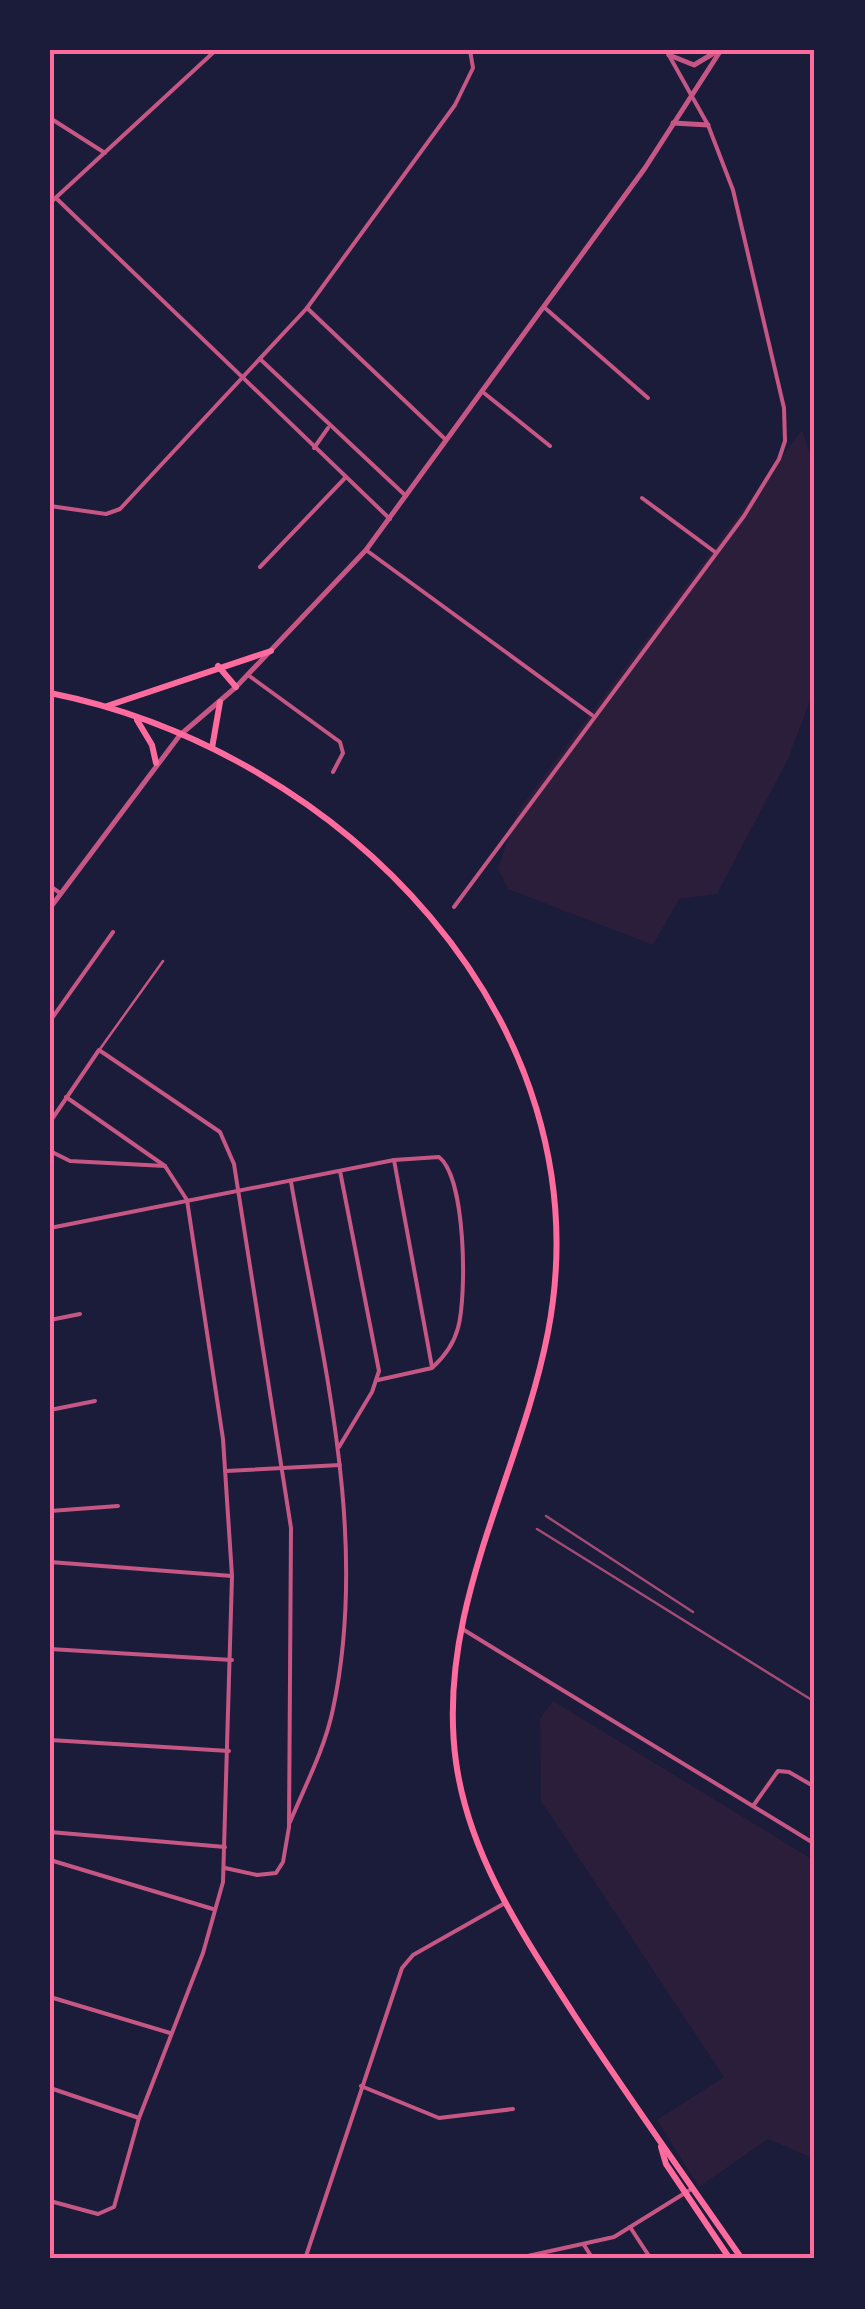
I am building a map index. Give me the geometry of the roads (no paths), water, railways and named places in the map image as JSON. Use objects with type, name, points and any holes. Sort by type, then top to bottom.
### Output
[{"type":"main road","points":[[106,707],[271,651]]},
{"type":"main road","points":[[218,666],[236,687]]},
{"type":"main road","points":[[50,693],[106,707],[180,735],[268,780],[352,842],[433,916],[494,1004],[539,1116],[554,1203],[552,1311],[542,1361],[460,1628],[452,1705],[459,1783],[472,1831],[505,1903],[661,2146],[742,2259]]},
{"type":"main road","points":[[212,748],[220,702]]},
{"type":"main road","points":[[137,718],[150,740],[156,763]]},
{"type":"main road","points":[[661,2146],[662,2158],[730,2259]]},
{"type":"street","points":[[50,203],[216,50]]},
{"type":"street","points":[[50,506],[106,514],[120,509],[307,308],[456,105],[474,68],[470,50]]},
{"type":"street","points":[[668,53],[694,65],[720,50]]},
{"type":"street","points":[[50,908],[180,735],[236,687],[366,550],[484,393],[720,50]]},
{"type":"street","points":[[454,907],[716,552],[779,459],[786,424],[743,225],[708,125],[668,53]]},
{"type":"street","points":[[50,118],[107,154]]},
{"type":"street","points":[[673,123],[708,125]]},
{"type":"street","points":[[57,198],[390,519]]},
{"type":"street","points":[[307,308],[448,441]]},
{"type":"street","points":[[544,308],[648,398]]},
{"type":"street","points":[[260,359],[406,497]]},
{"type":"street","points":[[484,393],[550,446]]},
{"type":"street","points":[[314,448],[330,427]]},
{"type":"street","points":[[260,567],[345,478]]},
{"type":"street","points":[[642,498],[716,552]]},
{"type":"street","points":[[366,550],[593,716]]},
{"type":"street","points":[[248,675],[333,735],[344,753],[332,772]]},
{"type":"street","points":[[50,886],[60,893]]},
{"type":"street","points":[[50,1021],[113,932]]},
{"type":"street","points":[[50,1122],[99,1050],[220,1132],[231,1150],[284,1465],[292,1554],[288,1827],[283,1862],[276,1873],[257,1875],[225,1868]]},
{"type":"street","points":[[50,2200],[88,2213],[110,2212],[139,2118],[203,1953],[225,1868],[232,1660],[226,1471],[187,1200],[165,1166],[66,1096]]},
{"type":"street","points":[[50,1151],[70,1162],[165,1166]]},
{"type":"street","points":[[50,1228],[394,1160],[435,1156],[450,1170],[462,1246],[460,1321],[451,1344],[432,1368],[378,1380]]},
{"type":"street","points":[[394,1160],[432,1368]]},
{"type":"street","points":[[338,1447],[378,1380],[340,1171]]},
{"type":"street","points":[[288,1827],[333,1712],[342,1653],[344,1549],[338,1447],[291,1182]]},
{"type":"street","points":[[50,1320],[80,1314]]},
{"type":"street","points":[[50,1410],[95,1401]]},
{"type":"street","points":[[226,1471],[340,1465]]},
{"type":"street","points":[[50,1511],[118,1506]]},
{"type":"street","points":[[50,1562],[232,1576]]},
{"type":"street","points":[[460,1628],[815,1844]]},
{"type":"street","points":[[50,1649],[232,1660]]},
{"type":"street","points":[[50,1740],[230,1751]]},
{"type":"street","points":[[753,1806],[778,1772],[790,1772],[815,1787]]},
{"type":"street","points":[[50,1832],[226,1847]]},
{"type":"street","points":[[50,1860],[215,1909]]},
{"type":"street","points":[[305,2259],[406,1962],[505,1903]]},
{"type":"street","points":[[50,1996],[170,2033]]},
{"type":"street","points":[[361,2086],[440,2118],[514,2109]]},
{"type":"street","points":[[50,2088],[139,2118]]},
{"type":"street","points":[[514,2259],[584,2245],[630,2227],[693,2188]]},
{"type":"street","points":[[630,2227],[650,2259]]},
{"type":"street","points":[[584,2245],[593,2259]]},
{"type":"lane","points":[[99,1050],[163,961]]},
{"type":"railway","points":[[546,1516],[693,1612]]},
{"type":"railway","points":[[537,1529],[815,1702]]}]
